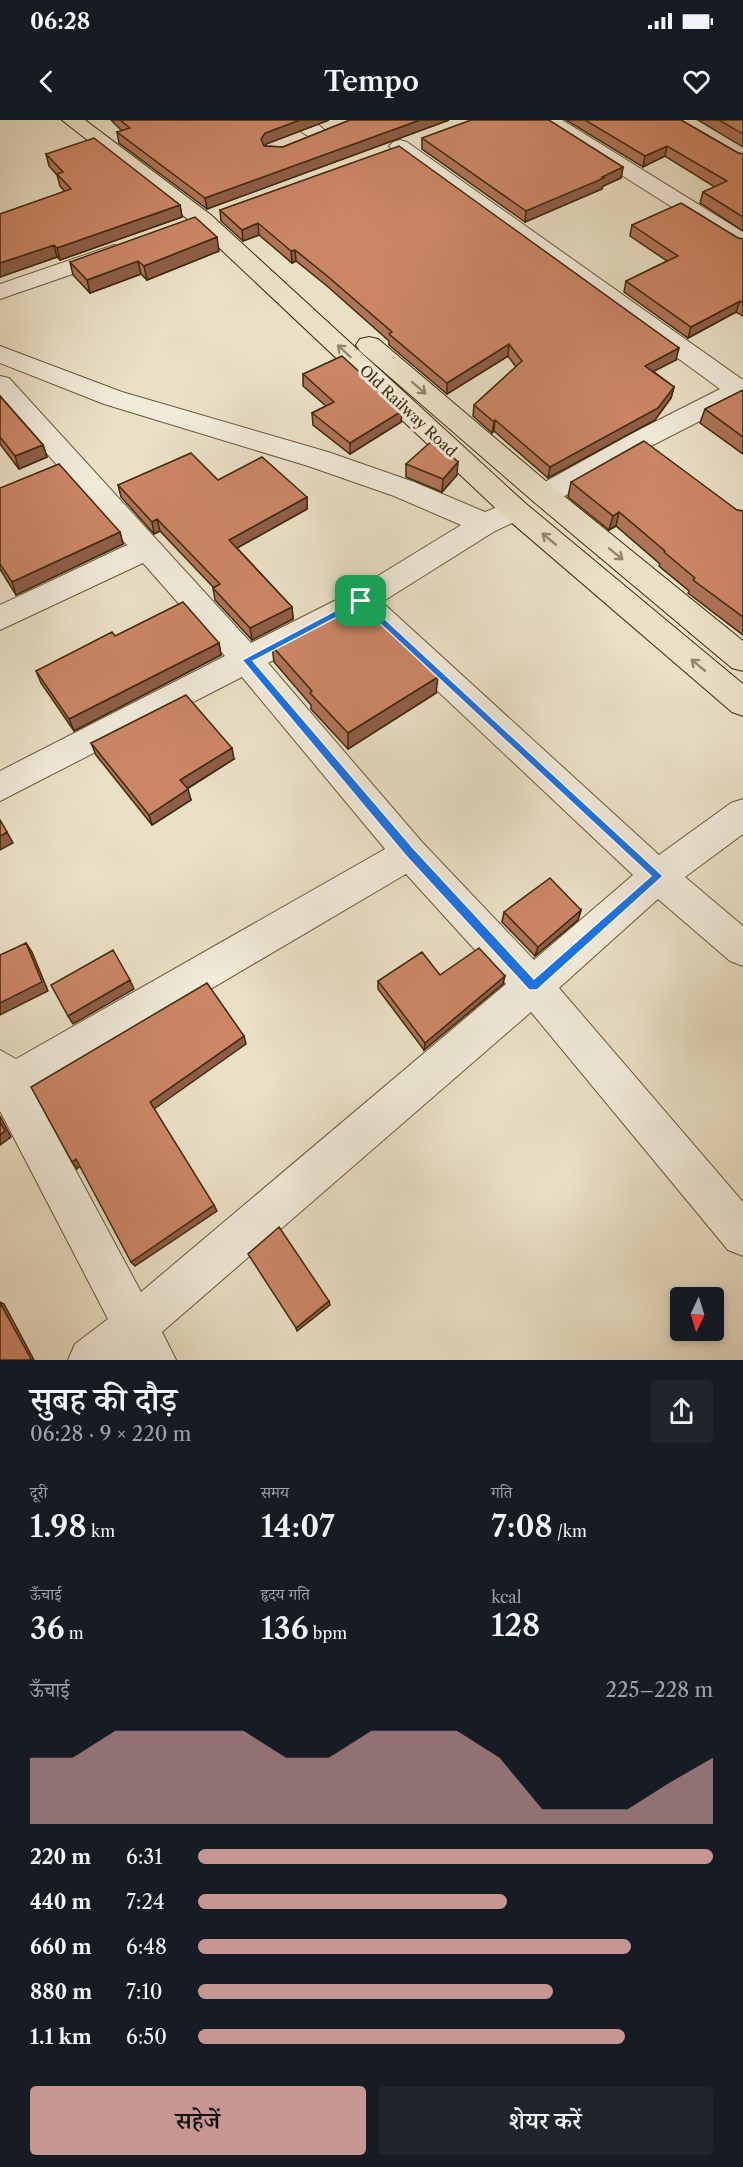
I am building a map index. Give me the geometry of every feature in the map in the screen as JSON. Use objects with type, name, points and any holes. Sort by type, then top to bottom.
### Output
[{"type":"main road","name":"Old Railway Road","points":[[72,120],[207,219],[743,658]]},
{"type":"main road","name":"Old Railway Road","points":[[101,120],[515,510],[743,703]]},
{"type":"street","points":[[297,142],[328,130],[300,120]]},
{"type":"street","points":[[548,120],[743,242]]},
{"type":"street","points":[[400,146],[741,389],[651,447],[544,495]]},
{"type":"street","points":[[0,292],[136,244]]},
{"type":"street","points":[[0,354],[113,398],[318,459],[404,489],[485,524]]},
{"type":"street","points":[[0,384],[54,467],[147,548],[247,660],[410,853],[533,986],[743,1235]]},
{"type":"street","points":[[0,787],[361,601],[485,524],[515,510]]},
{"type":"street","points":[[0,618],[147,548]]},
{"type":"street","points":[[361,601],[658,876],[743,949]]},
{"type":"street","points":[[91,1360],[143,1343],[533,986],[658,876],[743,814]]},
{"type":"street","points":[[143,1343],[3,1081],[410,853]]},
{"type":"building","points":[[120,120],[300,120],[265,133],[261,139],[264,146],[283,147],[350,120],[420,120],[205,198],[117,132],[130,128]]},
{"type":"building","points":[[471,120],[549,120],[623,167],[602,177],[604,178],[526,211],[422,138]]},
{"type":"building","points":[[585,120],[681,120],[743,154],[743,217],[703,192],[727,181],[667,146],[645,156]]},
{"type":"building","points":[[719,120],[743,120],[743,134]]},
{"type":"building","points":[[94,138],[180,205],[57,248],[54,245],[0,263],[0,214],[71,189],[57,174],[63,172],[46,154]]},
{"type":"building","points":[[399,146],[679,348],[645,366],[674,387],[658,408],[550,467],[474,405],[522,361],[509,344],[447,383],[389,334],[392,332],[295,250],[291,251],[258,223],[242,230],[220,210]]},
{"type":"building","points":[[681,203],[743,239],[743,303],[740,301],[691,327],[626,281],[678,256],[632,225]]},
{"type":"building","points":[[195,217],[217,237],[144,266],[138,261],[87,280],[70,262]]},
{"type":"building","points":[[342,356],[402,411],[350,443],[312,413],[334,402],[303,374]]},
{"type":"building","points":[[743,390],[743,437],[705,409]]},
{"type":"building","points":[[0,396],[43,445],[15,456],[0,437]]},
{"type":"building","points":[[434,439],[458,462],[443,479],[406,464]]},
{"type":"building","points":[[644,441],[737,510],[743,511],[743,617],[693,580],[695,578],[619,512],[613,516],[571,482]]},
{"type":"building","points":[[191,453],[218,480],[262,457],[307,497],[229,540],[292,607],[250,628],[213,588],[220,584],[157,519],[152,522],[118,485]]},
{"type":"building","points":[[59,464],[120,532],[12,582],[0,564],[0,488]]},
{"type":"building","points":[[183,602],[219,643],[69,719],[36,671],[112,632],[115,636]]},
{"type":"building","points":[[357,602],[438,677],[348,733],[310,693],[312,691],[272,646]]},
{"type":"building","points":[[186,695],[232,748],[180,780],[188,789],[149,815],[91,743]]},
{"type":"building","points":[[0,820],[7,832],[0,836]]},
{"type":"building","points":[[550,878],[581,910],[538,947],[504,912]]},
{"type":"building","points":[[26,943],[42,982],[0,1003],[0,955]]},
{"type":"building","points":[[479,948],[505,976],[425,1043],[378,981],[422,952],[440,975]]},
{"type":"building","points":[[113,950],[130,980],[68,1016],[51,985]]},
{"type":"building","points":[[207,983],[244,1036],[150,1102],[214,1205],[131,1262],[76,1159],[72,1162],[31,1087]]},
{"type":"building","points":[[0,1122],[5,1131],[0,1135]]},
{"type":"building","points":[[279,1227],[329,1301],[296,1328],[248,1254]]},
{"type":"building","points":[[0,1303],[31,1359],[0,1360]]},
{"type":"route","points":[[361,601],[658,876],[533,986],[410,853],[247,660],[361,601]]}]
